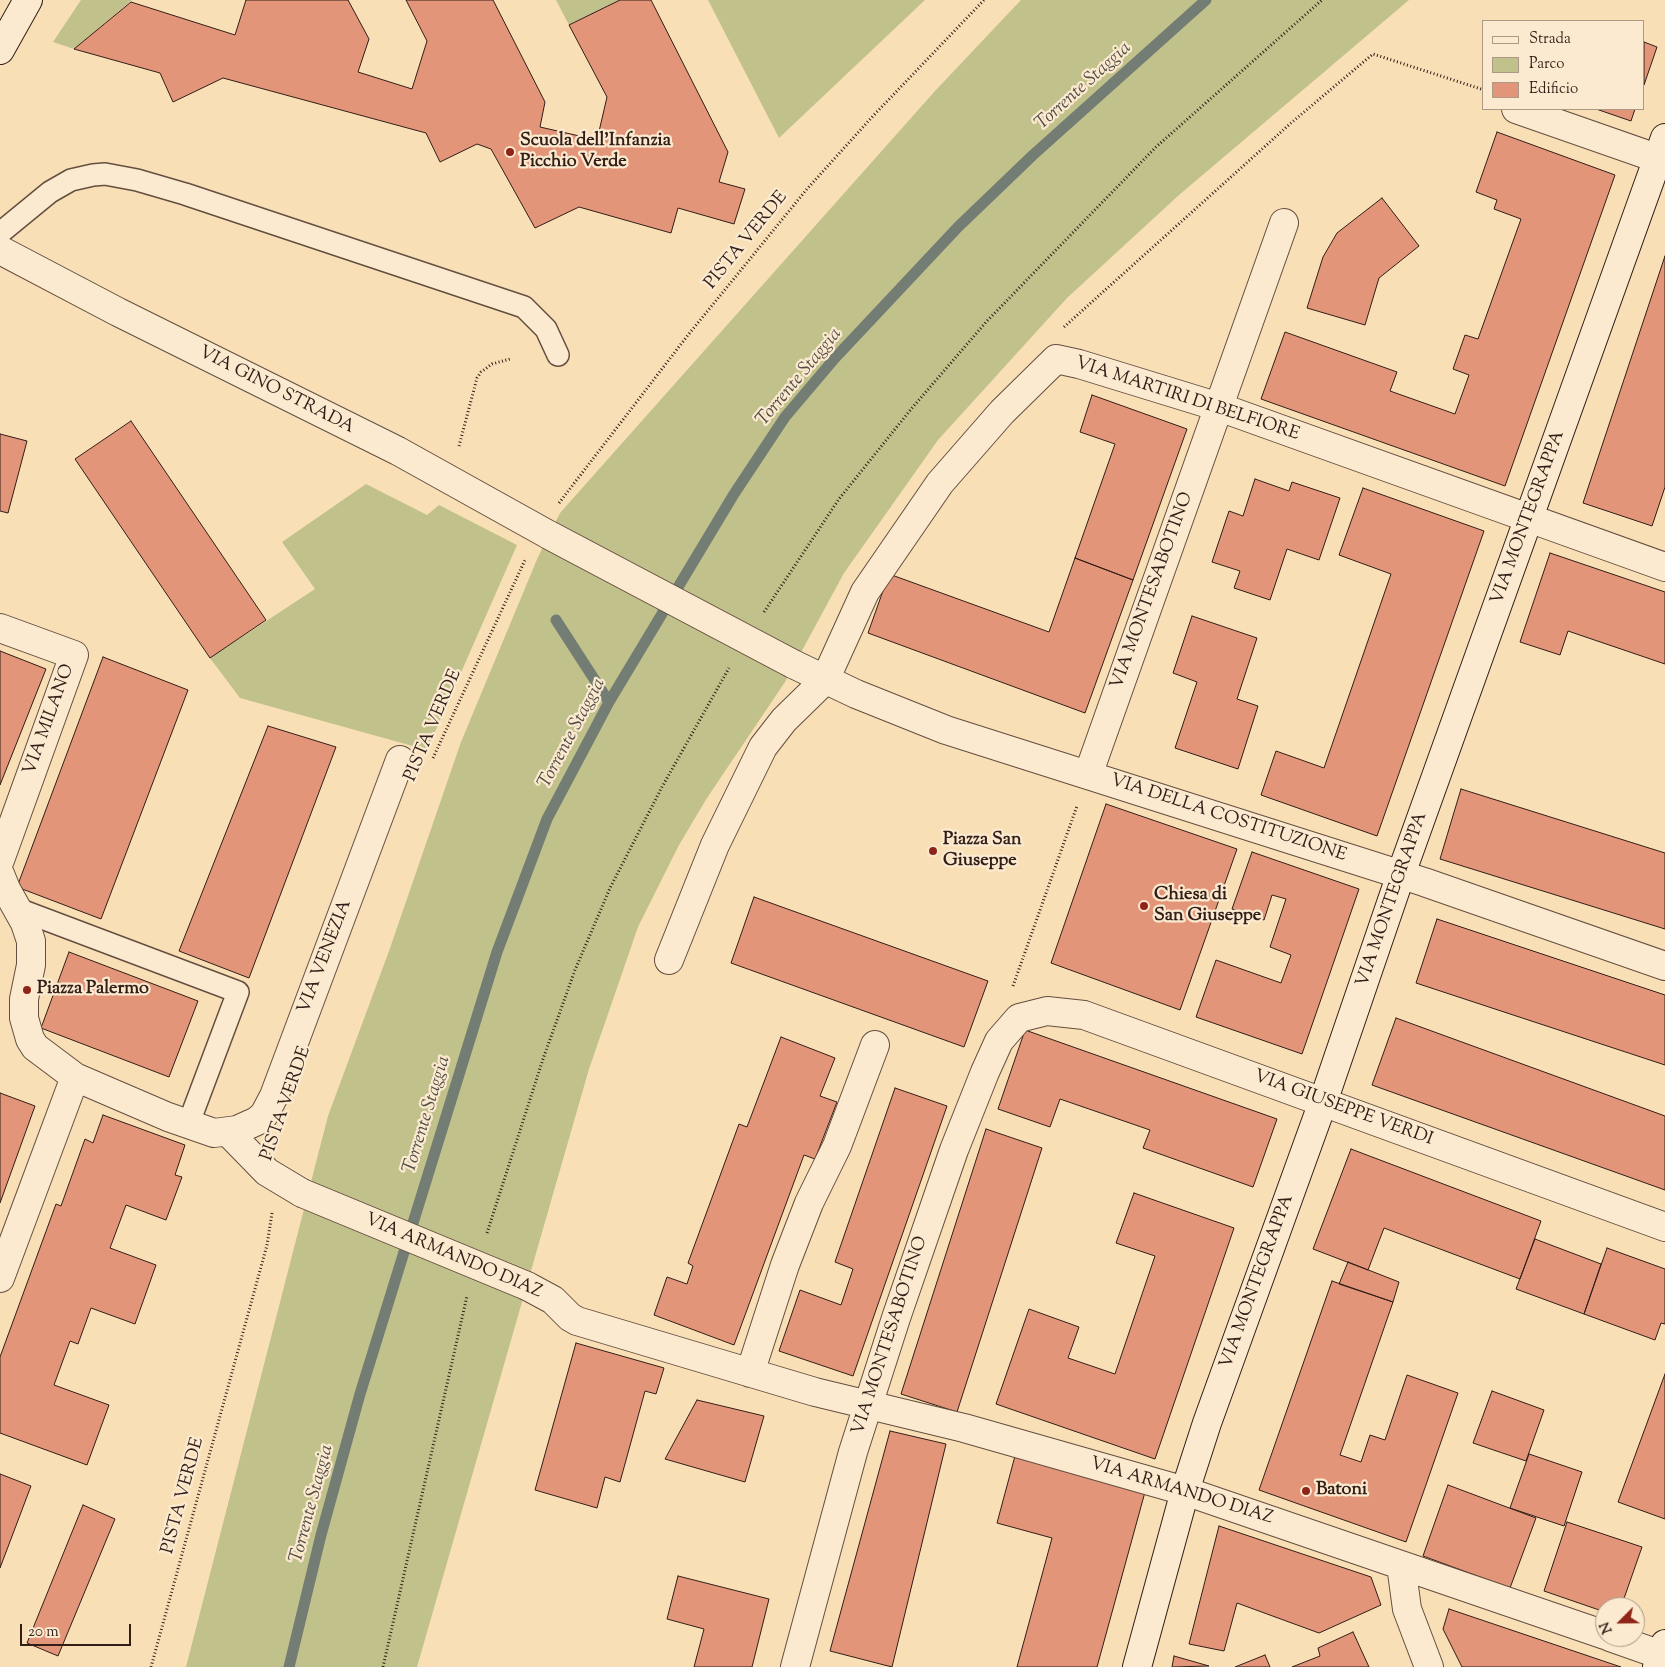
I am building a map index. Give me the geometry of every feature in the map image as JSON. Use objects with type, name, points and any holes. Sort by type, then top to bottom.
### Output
[{"type":"street","points":[[0,14],[16,0]]},
{"type":"street","points":[[0,50],[28,0]]},
{"type":"street","points":[[1519,110],[1663,153]]},
{"type":"street","name":"VIA MONTEGRAPPA","points":[[1137,1667],[1185,1491],[1323,1102],[1401,874],[1663,153]]},
{"type":"street","name":"VIA MONTESABOTINO","points":[[1088,775],[1284,224]]},
{"type":"street","name":"VIA GINO STRADA","points":[[0,250],[450,479],[550,535],[793,664]]},
{"type":"street","name":"VIA MARTIRI DI BELFIORE","points":[[825,680],[865,592],[914,519],[946,476],[995,420],[1056,359],[1079,364],[1219,407],[1665,566]]},
{"type":"street","name":"VIA MILANO","points":[[0,628],[74,655],[0,860]]},
{"type":"street","name":"VIA DELLA COSTITUZIONE","points":[[793,664],[825,680],[938,727],[1401,874],[1665,966]]},
{"type":"street","points":[[669,960],[715,846],[763,747],[784,720],[825,680]]},
{"type":"street","name":"VIA VENEZIA","points":[[228,1132],[247,1127],[257,1121],[264,1115],[274,1096],[400,760]]},
{"type":"street","points":[[0,874],[6,889],[18,909],[31,941],[32,951],[24,1007],[26,1030],[35,1047],[76,1077],[188,1125],[214,1133],[228,1132]]},
{"type":"street","name":"VIA GIUSEPPE VERDI","points":[[1019,1018],[1047,1011],[1084,1015],[1665,1227]]},
{"type":"street","name":"VIA MONTESABOTINO","points":[[795,1667],[867,1404],[970,1108],[1000,1041],[1019,1018]]},
{"type":"street","points":[[750,1373],[785,1265],[810,1203],[837,1146],[875,1045]]},
{"type":"street","points":[[0,1278],[76,1077]]},
{"type":"street","name":"VIA ARMANDO DIAZ","points":[[228,1132],[276,1179],[302,1193],[528,1286],[546,1295],[577,1320],[833,1398],[867,1404],[1036,1448],[1185,1491],[1595,1632]]},
{"type":"street","points":[[1401,1565],[1407,1609],[1429,1667]]},
{"type":"street","points":[[1638,1647],[1661,1655]]},
{"type":"lane","points":[[0,233],[50,192],[71,180],[99,174],[137,180],[185,194],[524,307],[546,330],[558,356]]},
{"type":"lane","points":[[18,909],[238,992],[188,1125]]},
{"type":"path","name":"PISTA VERDE","points":[[556,507],[688,334],[807,189],[879,109],[984,0]]},
{"type":"path","points":[[1057,333],[1291,123],[1373,54],[1482,89]]},
{"type":"path","points":[[450,479],[481,372],[492,364],[510,359]]},
{"type":"path","name":"PISTA VERDE","points":[[432,761],[478,657],[528,555]]},
{"type":"path","points":[[1013,985],[1088,775]]},
{"type":"path","name":"PISTA VERDE","points":[[151,1667],[267,1245],[276,1179]]},
{"type":"green space","points":[[81,0],[132,0],[74,49],[53,42]]},
{"type":"green space","points":[[556,0],[620,0],[569,25]]},
{"type":"green space","points":[[708,0],[925,0],[779,138]]},
{"type":"green space","points":[[1021,0],[1409,0],[1179,195],[1067,298],[938,440],[844,573],[785,682],[707,798],[679,845],[638,927],[589,1069],[417,1667],[186,1667],[328,1116],[389,951],[461,742],[538,557],[560,513],[935,91]]},
{"type":"green space","points":[[366,484],[427,515],[439,505],[517,545],[427,750],[240,698],[210,658],[315,589],[282,542]]},
{"type":"building","points":[[246,0],[348,0],[369,39],[358,72],[412,89],[427,41],[406,0],[493,0],[545,102],[540,127],[597,140],[607,97],[569,25],[620,0],[651,0],[728,152],[719,182],[745,189],[734,224],[678,208],[671,233],[579,207],[535,228],[491,149],[477,144],[440,162],[426,133],[223,78],[173,102],[160,73],[74,49],[131,2],[235,35]]},
{"type":"building","points":[[1645,42],[1657,47],[1645,82]]},
{"type":"building","points":[[1599,110],[1635,110],[1631,121]]},
{"type":"building","points":[[1497,132],[1615,175],[1505,486],[1261,399],[1285,332],[1397,372],[1390,391],[1455,414],[1469,375],[1453,369],[1465,335],[1478,339],[1521,219],[1494,209],[1497,200],[1476,192]]},
{"type":"building","points":[[1382,198],[1419,246],[1379,278],[1365,325],[1307,308],[1323,257],[1337,233]]},
{"type":"building","points":[[1665,256],[1665,487],[1652,526],[1583,503]]},
{"type":"building","points":[[1092,395],[1187,429],[1133,580],[1075,558],[1115,444],[1080,432]]},
{"type":"building","points":[[131,421],[266,620],[210,658],[75,459]]},
{"type":"building","points":[[0,434],[27,441],[8,513],[0,511]]},
{"type":"building","points":[[1255,479],[1289,491],[1292,482],[1340,498],[1319,560],[1287,549],[1270,600],[1234,588],[1240,571],[1212,562],[1229,511],[1243,516]]},
{"type":"building","points":[[1363,488],[1484,531],[1377,836],[1261,795],[1276,751],[1324,768],[1391,574],[1339,555]]},
{"type":"building","points":[[1550,553],[1665,592],[1665,664],[1568,631],[1560,655],[1520,642]]},
{"type":"building","points":[[1075,558],[1133,580],[1085,713],[868,633],[889,574],[1049,632]]},
{"type":"building","points":[[1192,616],[1257,638],[1237,699],[1258,706],[1238,769],[1175,748],[1197,682],[1173,673]]},
{"type":"building","points":[[0,651],[46,669],[0,785]]},
{"type":"building","points":[[103,657],[188,690],[101,919],[17,887]]},
{"type":"building","points":[[268,726],[336,747],[249,978],[179,951]]},
{"type":"building","points":[[1461,789],[1665,853],[1665,929],[1440,859]]},
{"type":"building","name":"Chiesa di San Giuseppe","points":[[1106,804],[1237,849],[1180,1010],[1051,963]]},
{"type":"building","points":[[1252,852],[1359,889],[1302,1054],[1196,1017],[1216,960],[1281,983],[1291,955],[1270,947],[1286,899],[1272,895],[1264,920],[1232,909]]},
{"type":"building","points":[[754,897],[988,981],[964,1047],[731,963]]},
{"type":"building","points":[[1437,919],[1665,995],[1665,1065],[1416,983]]},
{"type":"building","points":[[69,952],[198,1001],[169,1077],[41,1028]]},
{"type":"building","points":[[1396,1018],[1665,1116],[1665,1190],[1372,1085]]},
{"type":"building","points":[[1025,1030],[1277,1119],[1253,1187],[1143,1148],[1150,1130],[1060,1099],[1050,1127],[998,1109]]},
{"type":"building","points":[[781,1037],[835,1058],[820,1096],[837,1102],[815,1159],[804,1155],[734,1345],[654,1315],[667,1277],[687,1284],[693,1266],[688,1263],[739,1124],[747,1127]]},
{"type":"building","points":[[895,1088],[947,1106],[853,1376],[779,1351],[800,1290],[841,1305],[853,1269],[835,1262]]},
{"type":"building","points":[[0,1093],[35,1106],[0,1203]]},
{"type":"building","points":[[103,1115],[185,1145],[175,1175],[182,1177],[166,1220],[126,1205],[110,1248],[156,1265],[135,1324],[91,1308],[78,1344],[70,1341],[54,1385],[109,1405],[87,1465],[0,1433],[0,1357],[56,1204],[61,1206],[85,1139],[93,1143]]},
{"type":"building","points":[[986,1129],[1042,1148],[957,1412],[901,1394]]},
{"type":"building","points":[[1351,1149],[1541,1221],[1520,1279],[1384,1228],[1368,1270],[1313,1249]]},
{"type":"building","points":[[1134,1193],[1234,1228],[1155,1459],[996,1404],[1029,1309],[1079,1327],[1068,1358],[1115,1374],[1155,1256],[1116,1243]]},
{"type":"building","points":[[1535,1239],[1601,1264],[1584,1314],[1516,1289]]},
{"type":"building","points":[[1607,1248],[1665,1269],[1665,1324],[1661,1323],[1655,1340],[1584,1314]]},
{"type":"building","points":[[1348,1262],[1399,1282],[1393,1302],[1339,1284]]},
{"type":"building","points":[[1332,1281],[1393,1302],[1340,1455],[1361,1462],[1370,1435],[1385,1440],[1407,1375],[1458,1393],[1406,1542],[1259,1490]]},
{"type":"building","points":[[576,1343],[664,1368],[656,1394],[645,1391],[620,1482],[605,1477],[597,1508],[535,1490]]},
{"type":"building","points":[[1665,1374],[1665,1519],[1618,1502]]},
{"type":"building","points":[[1492,1391],[1544,1410],[1526,1461],[1473,1443]]},
{"type":"building","points":[[697,1400],[764,1416],[745,1482],[665,1459]]},
{"type":"building","points":[[890,1431],[946,1444],[892,1667],[830,1651]]},
{"type":"building","points":[[1529,1454],[1582,1472],[1564,1526],[1510,1508]]},
{"type":"building","points":[[1015,1456],[1145,1492],[1097,1667],[1017,1667],[1052,1538],[997,1523]]},
{"type":"building","points":[[0,1474],[31,1486],[0,1568]]},
{"type":"building","points":[[1448,1485],[1536,1518],[1510,1588],[1423,1556]]},
{"type":"building","points":[[83,1505],[115,1519],[58,1656],[27,1643]]},
{"type":"building","points":[[1567,1522],[1642,1547],[1624,1597],[1595,1597],[1595,1609],[1544,1591]]},
{"type":"building","points":[[1219,1526],[1371,1577],[1381,1605],[1319,1633],[1237,1603],[1224,1651],[1189,1644]]},
{"type":"building","points":[[678,1576],[769,1599],[752,1667],[694,1667],[704,1629],[667,1619]]},
{"type":"building","points":[[1449,1609],[1621,1667],[1462,1667],[1443,1629]]},
{"type":"building","points":[[1353,1632],[1369,1667],[1292,1667],[1320,1656],[1318,1648]]},
{"type":"building","points":[[1265,1655],[1270,1667],[1235,1667]]},
{"type":"building","points":[[1174,1656],[1209,1666],[1172,1667]]},
{"type":"waterway","name":"Torrente Staggia","points":[[289,1667],[321,1535],[360,1394],[497,952],[547,819],[609,702],[734,494],[785,417],[835,358],[958,227],[1033,155],[1206,0]]},
{"type":"waterway","points":[[556,620],[609,702]]},
{"type":"place","name":"Scuola dell'Infanzia Picchio Verde","points":[[510,152]]},
{"type":"place","name":"Piazza San Giuseppe","points":[[933,851]]},
{"type":"place","name":"Chiesa di San Giuseppe","points":[[1144,906]]},
{"type":"place","name":"Piazza Palermo","points":[[27,990]]},
{"type":"place","name":"Batoni","points":[[1306,1491]]}]
